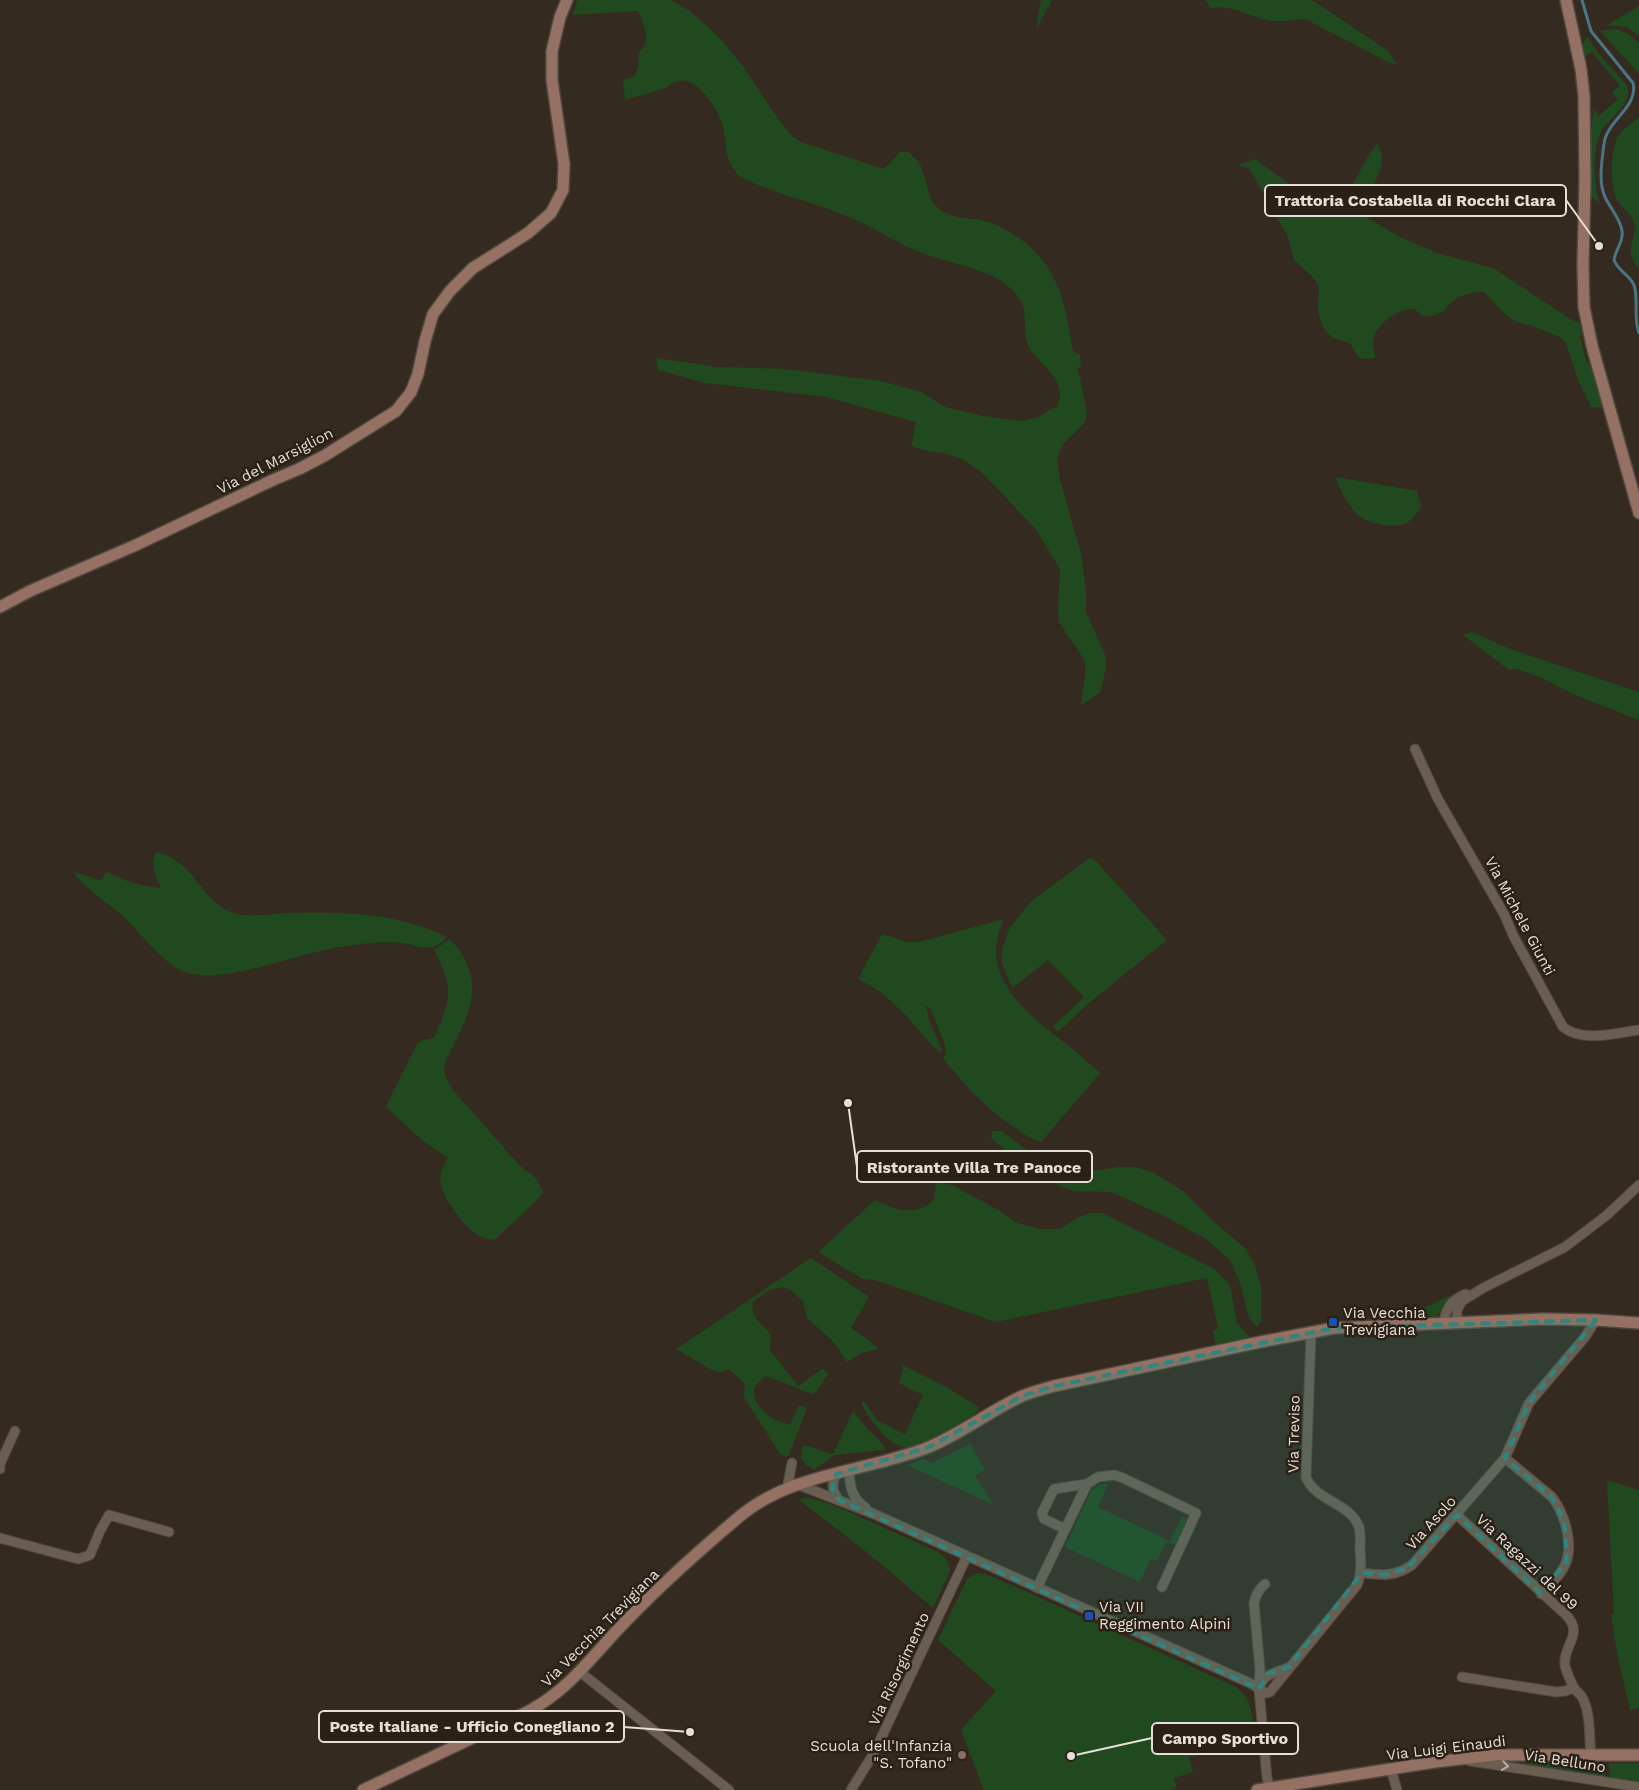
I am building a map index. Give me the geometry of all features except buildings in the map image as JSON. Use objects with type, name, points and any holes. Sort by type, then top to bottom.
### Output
[{"type":"street","name":"Via del Marsiglion","points":[[0,607],[30,590],[136,545],[299,469],[324,456],[396,411],[411,392],[418,374],[433,314],[450,291],[473,268],[528,233],[551,213],[563,190],[564,164],[552,80],[552,50],[560,17],[567,0]]},
{"type":"street","points":[[1566,0],[1581,69],[1584,96],[1584,307],[1592,346],[1639,513]]},
{"type":"street","name":"Via Michele Giunti","points":[[1415,749],[1438,799],[1504,914],[1514,937],[1563,1027],[1573,1033],[1584,1036],[1639,1030]]},
{"type":"street","points":[[1456,1322],[1457,1310],[1462,1301],[1483,1288],[1565,1247],[1608,1215],[1639,1185]]},
{"type":"street","points":[[1444,1323],[1444,1317],[1456,1298],[1483,1288]]},
{"type":"street","name":"Via Vecchia Trevigiana","points":[[367,1789],[533,1709],[550,1698],[580,1672],[627,1619],[740,1516],[757,1504],[799,1485],[929,1447],[1022,1396],[1038,1390],[1311,1332],[1343,1328],[1544,1319],[1639,1323]]},
{"type":"street","name":"Via Asolo","points":[[1361,1573],[1384,1575],[1406,1570],[1505,1458],[1529,1403],[1574,1350],[1596,1320]]},
{"type":"street","name":"Via Treviso","points":[[1311,1332],[1306,1478],[1308,1484],[1315,1491],[1349,1514],[1358,1525],[1361,1573]]},
{"type":"street","points":[[0,1468],[0,1464],[15,1431]]},
{"type":"street","points":[[1505,1458],[1552,1497],[1558,1504],[1564,1520],[1568,1545],[1567,1560],[1559,1574],[1541,1594]]},
{"type":"street","points":[[787,1489],[792,1463]]},
{"type":"street","points":[[850,1470],[850,1487],[855,1499],[874,1514]]},
{"type":"street","points":[[836,1474],[832,1489],[839,1500]]},
{"type":"street","points":[[1065,1529],[1044,1519],[1042,1513],[1054,1489],[1087,1484],[1098,1477],[1114,1475],[1123,1478],[1196,1512],[1162,1587]]},
{"type":"street","points":[[1037,1588],[1087,1484]]},
{"type":"street","points":[[799,1485],[874,1514],[1254,1685],[1261,1694]]},
{"type":"street","points":[[0,1538],[78,1559],[90,1555],[109,1515],[169,1532]]},
{"type":"street","name":"Via Ragazzi del 99","points":[[1456,1515],[1566,1615],[1573,1625],[1574,1631],[1565,1666],[1574,1688],[1582,1697],[1585,1706],[1590,1730],[1591,1755]]},
{"type":"street","name":"Via Risorgimento","points":[[851,1790],[874,1753],[967,1556]]},
{"type":"street","points":[[1261,1694],[1270,1692],[1357,1584],[1361,1573]]},
{"type":"street","points":[[1265,1584],[1255,1596],[1254,1604],[1267,1778],[1270,1789]]},
{"type":"street","points":[[1261,1694],[1262,1679],[1268,1674],[1289,1667]]},
{"type":"street","points":[[580,1672],[729,1790]]},
{"type":"street","points":[[1462,1677],[1556,1692],[1565,1692],[1574,1688]]},
{"type":"street","name":"Via Luigi Einaudi","points":[[1257,1790],[1457,1759],[1502,1755],[1639,1755]]},
{"type":"street","name":"Via Belluno","points":[[1457,1759],[1639,1787]]},
{"type":"street","points":[[1391,1769],[1398,1790]]},
{"type":"highlighted area","points":[[1596,1320],[1529,1403],[1505,1458],[1552,1497],[1564,1520],[1567,1561],[1541,1594],[1457,1515],[1406,1569],[1384,1575],[1362,1573],[1289,1667],[1268,1674],[1259,1689],[839,1500],[832,1489],[836,1474],[929,1447],[1022,1396],[1054,1386],[1334,1328]]},
{"type":"green space","points":[[577,0],[671,0],[690,11],[719,37],[745,69],[791,135],[801,142],[884,169],[900,152],[908,152],[919,163],[929,194],[936,206],[953,216],[986,221],[1007,230],[1031,248],[1041,259],[1056,283],[1062,298],[1073,351],[1080,355],[1081,364],[1078,369],[1087,413],[1086,420],[1063,444],[1057,458],[1060,480],[1081,554],[1086,590],[1086,612],[1106,657],[1106,668],[1100,693],[1081,705],[1085,661],[1059,622],[1060,569],[1035,528],[981,472],[962,459],[913,447],[916,422],[826,397],[705,383],[658,370],[656,358],[718,367],[785,369],[881,381],[921,392],[945,407],[984,416],[1020,421],[1036,418],[1057,406],[1060,390],[1054,376],[1028,345],[1024,309],[1017,295],[1007,285],[983,272],[915,250],[853,219],[766,188],[741,177],[728,158],[723,126],[717,112],[700,89],[693,84],[678,81],[660,90],[625,100],[623,80],[635,76],[639,64],[638,54],[643,49],[646,38],[645,28],[638,11],[573,15]]},
{"type":"green space","points":[[1041,0],[1052,0],[1037,28],[1037,24]]},
{"type":"green space","points":[[1205,0],[1312,0],[1388,51],[1397,65],[1305,19],[1268,20],[1229,8],[1211,8]]},
{"type":"green space","points":[[1639,6],[1639,36],[1627,27],[1607,25]]},
{"type":"green space","points":[[1616,29],[1630,35],[1639,43],[1639,74],[1600,31]]},
{"type":"green space","points":[[1587,36],[1597,52],[1627,85],[1628,92],[1627,99],[1603,128],[1598,141],[1595,158],[1595,179],[1600,203],[1590,196],[1590,144],[1593,113],[1594,109],[1599,116],[1618,99],[1612,92],[1620,86],[1592,52],[1585,55],[1583,45]]},
{"type":"green space","points":[[1639,117],[1639,270],[1631,253],[1635,230],[1634,223],[1631,216],[1616,198],[1612,166],[1614,148],[1619,135]]},
{"type":"green space","points":[[1377,143],[1382,157],[1382,165],[1365,200],[1363,215],[1398,236],[1437,253],[1493,268],[1570,319],[1580,323],[1582,334],[1580,336],[1587,363],[1590,364],[1603,408],[1591,407],[1578,380],[1566,343],[1560,337],[1530,325],[1516,322],[1506,315],[1484,292],[1461,296],[1445,310],[1433,315],[1426,316],[1412,309],[1393,315],[1375,333],[1373,344],[1375,358],[1359,358],[1350,343],[1333,338],[1327,333],[1321,322],[1318,310],[1319,289],[1314,278],[1294,260],[1287,235],[1249,168],[1238,165],[1255,159],[1308,198],[1336,204],[1344,200]]},
{"type":"green space","points":[[1336,477],[1417,491],[1421,507],[1412,519],[1403,524],[1387,526],[1371,522],[1361,517],[1352,508],[1343,495]]},
{"type":"green space","points":[[1472,632],[1510,649],[1639,692],[1639,720],[1571,693],[1542,678],[1517,669],[1509,670],[1463,635]]},
{"type":"green space","points":[[156,852],[169,856],[179,863],[220,906],[237,914],[333,913],[371,915],[408,923],[447,937],[432,947],[394,942],[363,944],[324,950],[240,972],[201,975],[185,972],[161,956],[126,919],[91,890],[72,871],[99,880],[103,879],[104,874],[108,872],[134,883],[161,888],[153,866]]},
{"type":"green space","points":[[1090,858],[1095,860],[1167,940],[1089,1003],[1058,1032],[1053,1027],[1084,997],[1048,960],[1012,988],[1001,961],[1003,947],[1009,929],[1031,901]]},
{"type":"green space","points":[[1004,919],[997,938],[996,957],[1000,973],[1007,987],[1028,1012],[1100,1073],[1041,1142],[1025,1135],[1001,1118],[966,1086],[951,1068],[943,1058],[946,1053],[945,1045],[931,1009],[926,1006],[929,1020],[942,1050],[939,1053],[892,1002],[858,979],[882,934],[908,942],[919,942]]},
{"type":"green space","points":[[450,939],[462,955],[469,970],[472,985],[471,999],[462,1029],[446,1060],[444,1067],[445,1076],[453,1090],[519,1165],[536,1178],[543,1192],[534,1203],[494,1240],[480,1236],[471,1230],[445,1196],[442,1189],[441,1176],[448,1158],[423,1141],[387,1108],[387,1104],[417,1044],[423,1040],[434,1038],[444,1013],[447,1003],[448,985],[434,950]]},
{"type":"green space","points":[[994,1131],[1002,1131],[1035,1156],[1061,1169],[1086,1172],[1119,1167],[1136,1167],[1154,1173],[1183,1191],[1212,1220],[1245,1248],[1255,1265],[1261,1286],[1261,1321],[1257,1327],[1247,1312],[1242,1288],[1230,1260],[1206,1239],[1162,1215],[1111,1192],[1074,1191],[1062,1187],[1016,1160],[991,1138]]},
{"type":"green space","points":[[936,1182],[952,1185],[1000,1211],[1017,1223],[1041,1229],[1060,1229],[1079,1217],[1090,1213],[1102,1213],[1215,1269],[1230,1285],[1237,1323],[1250,1337],[1216,1345],[1213,1332],[1218,1328],[1207,1278],[996,1322],[878,1281],[864,1280],[818,1252],[875,1200],[903,1210],[915,1210],[934,1199]]},
{"type":"green space","points":[[811,1258],[869,1297],[851,1328],[879,1348],[862,1353],[847,1362],[834,1342],[807,1318],[803,1301],[790,1290],[783,1287],[769,1290],[753,1302],[752,1307],[755,1316],[771,1335],[770,1350],[798,1386],[823,1368],[828,1374],[816,1392],[812,1394],[766,1376],[756,1385],[754,1395],[756,1400],[763,1410],[775,1420],[790,1425],[799,1405],[807,1408],[789,1455],[786,1457],[780,1454],[744,1397],[745,1383],[729,1369],[720,1372],[712,1370],[676,1349]]},
{"type":"green space","points":[[1454,1294],[1436,1317],[1430,1317],[1430,1314],[1401,1315],[1401,1318],[1399,1318],[1396,1313],[1421,1309]]},
{"type":"green space","points":[[901,1364],[948,1388],[980,1408],[964,1423],[937,1437],[910,1447],[899,1446],[886,1437],[868,1416],[862,1404],[865,1402],[877,1420],[905,1434],[923,1395],[899,1383],[903,1369]]},
{"type":"green space","points":[[853,1411],[868,1430],[883,1444],[885,1450],[834,1455],[814,1470],[806,1465],[801,1459],[802,1446],[812,1447],[830,1454],[834,1452]]},
{"type":"green space","points":[[970,1444],[985,1470],[975,1476],[994,1505],[907,1465],[923,1459],[932,1463]]},
{"type":"green space","points":[[1607,1480],[1639,1490],[1639,1708],[1630,1710],[1617,1653],[1611,1615],[1614,1614]]},
{"type":"green space","points":[[1101,1484],[1108,1484],[1098,1507],[1170,1541],[1182,1516],[1187,1519],[1175,1545],[1166,1542],[1157,1561],[1150,1559],[1140,1582],[1065,1547],[1092,1489]]},
{"type":"green space","points":[[809,1498],[840,1508],[938,1552],[943,1556],[948,1562],[950,1571],[933,1608],[869,1554],[798,1499]]},
{"type":"green space","points":[[981,1573],[996,1578],[1236,1687],[1247,1699],[1250,1706],[1255,1746],[1189,1757],[1193,1772],[1174,1778],[1177,1788],[1171,1790],[984,1790],[961,1730],[996,1691],[938,1640],[967,1579],[974,1574]]},
{"type":"green space","points":[[1604,1762],[1605,1778],[1510,1765],[1511,1763]]},
{"type":"green space","points":[[1609,1763],[1639,1763],[1639,1782],[1610,1778]]},
{"type":"waterway","points":[[1582,0],[1591,31],[1633,83],[1634,92],[1627,107],[1606,136],[1601,178],[1605,197],[1618,218],[1621,227],[1622,239],[1614,260],[1634,285],[1636,321],[1639,333]]},
{"type":"place","name":"Trattoria Costabella di Rocchi Clara","points":[[1599,246]]},
{"type":"place","name":"Ristorante Villa Tre Panoce","points":[[848,1103]]},
{"type":"place","name":"Via Vecchia Trevigiana","points":[[1333,1322]]},
{"type":"place","name":"Via VII Reggimento Alpini","points":[[1089,1616]]},
{"type":"place","name":"Poste Italiane - Ufficio Conegliano 2","points":[[690,1732]]},
{"type":"place","name":"Scuola dell'Infanzia \"S. Tofano\"","points":[[962,1755]]},
{"type":"place","name":"Campo Sportivo","points":[[1071,1756]]}]
